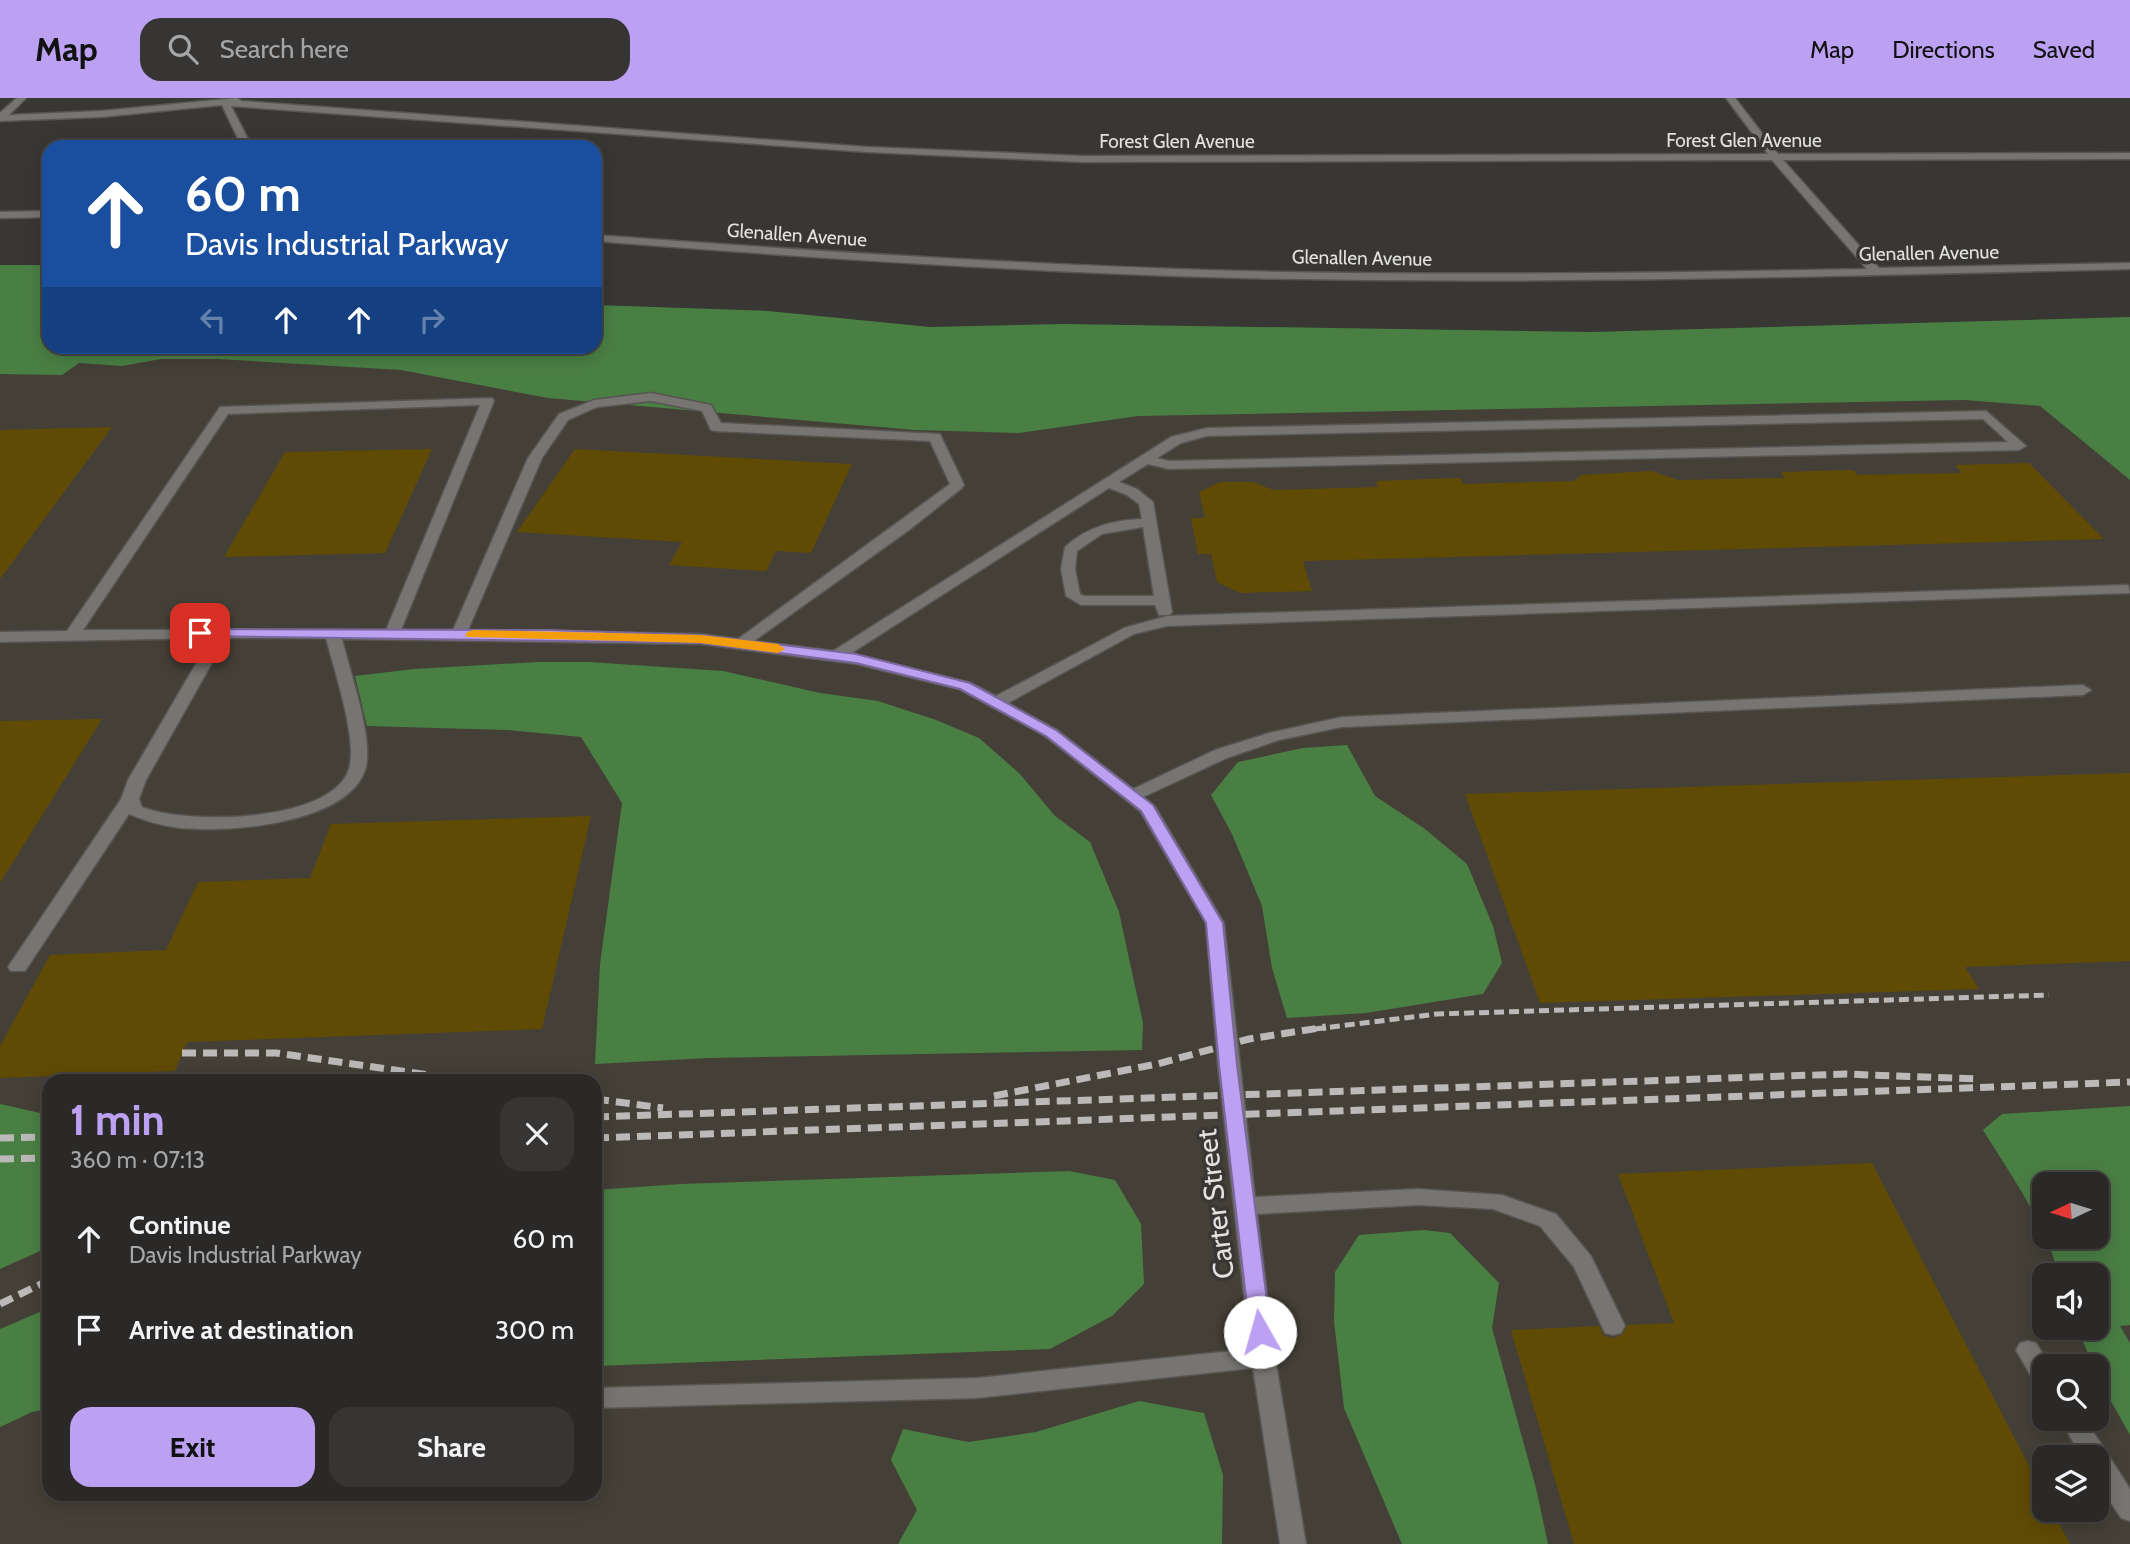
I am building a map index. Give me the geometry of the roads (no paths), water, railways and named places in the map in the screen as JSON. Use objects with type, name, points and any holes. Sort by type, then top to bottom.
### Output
[{"type":"street","points":[[0,118],[22,98]]},
{"type":"street","points":[[0,118],[259,98]]},
{"type":"street","points":[[1730,98],[1776,158],[1876,272]]},
{"type":"street","points":[[224,101],[244,140]]},
{"type":"street","name":"Forest Glen Avenue","points":[[224,101],[774,145],[962,156],[1082,159],[2130,156]]},
{"type":"street","points":[[0,215],[42,214]]},
{"type":"street","name":"Glenallen Avenue","points":[[602,239],[838,256],[1263,274],[1605,276],[2130,266]]},
{"type":"street","points":[[459,634],[535,458],[563,417],[584,408],[594,404],[651,397],[707,408],[716,427],[935,437],[957,485],[909,526],[816,586],[741,644]]},
{"type":"street","points":[[72,635],[224,410],[488,401],[392,634]]},
{"type":"street","points":[[836,656],[1108,483],[1176,440],[1207,432],[1986,415],[2019,446],[1169,465],[1146,459]]},
{"type":"street","points":[[1108,483],[1132,492],[1146,502],[1161,600],[1167,621]]},
{"type":"street","points":[[1150,523],[1124,523],[1090,534],[1070,551],[1068,569],[1073,596],[1081,601],[1161,600]]},
{"type":"street","points":[[996,703],[1129,631],[1167,621],[2128,589]]},
{"type":"street","points":[[19,967],[130,799],[137,780],[221,633]]},
{"type":"street","name":"Carter Street","points":[[0,637],[221,633],[701,639],[836,656],[965,686],[1051,733],[1147,808],[1215,923],[1245,1206],[1264,1357],[1293,1544]]},
{"type":"street","points":[[130,799],[135,810],[152,817],[183,823],[293,814],[333,799],[357,772],[358,750],[333,634]]},
{"type":"street","points":[[1131,796],[1221,754],[1311,726],[1342,722],[1600,708],[2083,690]]},
{"type":"street","points":[[1245,1206],[1418,1197],[1494,1201],[1548,1220],[1583,1262],[1613,1326]]},
{"type":"street","points":[[2028,1350],[2032,1356]]},
{"type":"street","points":[[602,1398],[977,1388],[1264,1357]]},
{"type":"street","points":[[2109,1478],[2130,1510]]},
{"type":"railway","points":[[1315,1029],[1437,1014],[2049,995]]},
{"type":"railway","points":[[994,1096],[1157,1064],[1249,1039],[1326,1027]]},
{"type":"railway","points":[[182,1053],[276,1053],[422,1074]]},
{"type":"railway","points":[[602,1117],[1845,1074],[1977,1079]]},
{"type":"railway","points":[[602,1138],[2130,1082]]},
{"type":"railway","points":[[602,1100],[663,1108]]},
{"type":"railway","points":[[0,1138],[42,1137]]},
{"type":"railway","points":[[0,1159],[42,1158]]},
{"type":"railway","points":[[0,1304],[42,1283]]}]
